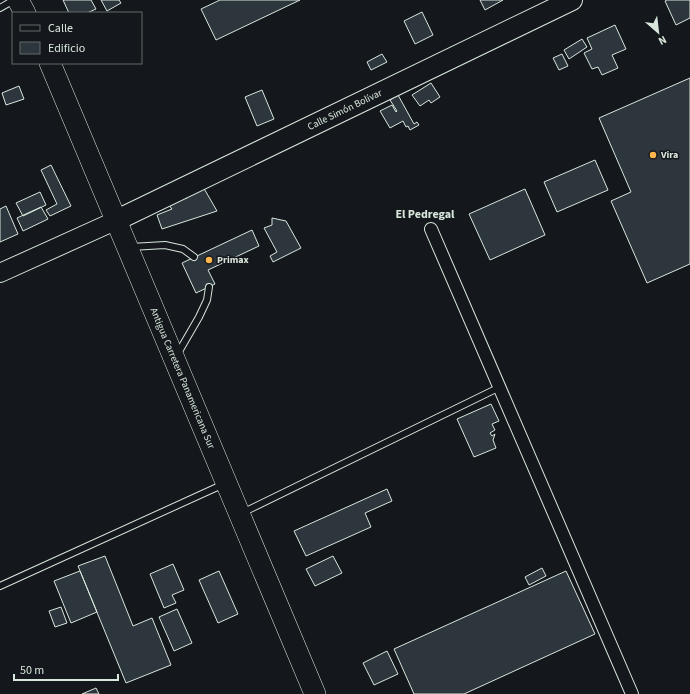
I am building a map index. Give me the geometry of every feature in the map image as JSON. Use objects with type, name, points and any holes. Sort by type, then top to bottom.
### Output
[{"type":"highway","points":[[18,0],[24,12]]},
{"type":"highway","name":"Antigua Carretera Panamericana Sur","points":[[50,64],[129,247],[315,694]]},
{"type":"main road","name":"Calle Simón Bolívar","points":[[117,220],[572,0]]},
{"type":"main road","points":[[0,273],[117,220]]},
{"type":"street","points":[[431,229],[632,694]]},
{"type":"lane","points":[[0,8],[15,0]]},
{"type":"lane","points":[[129,247],[166,245],[183,249],[194,257]]},
{"type":"lane","points":[[175,358],[199,317],[207,300],[209,287]]},
{"type":"lane","points":[[240,514],[500,387]]},
{"type":"lane","points":[[0,586],[227,482]]},
{"type":"building","points":[[63,0],[91,0],[96,9],[89,12],[69,12]]},
{"type":"building","points":[[101,0],[119,0],[121,3],[107,11]]},
{"type":"building","points":[[220,0],[300,0],[216,40],[201,9]]},
{"type":"building","points":[[480,0],[503,0],[485,10]]},
{"type":"building","points":[[690,0],[690,18],[676,25],[665,1]]},
{"type":"building","points":[[422,12],[433,35],[415,44],[404,21]]},
{"type":"building","points":[[615,25],[626,49],[612,55],[618,68],[602,75],[598,67],[592,69],[584,53],[592,49],[587,38]]},
{"type":"building","points":[[582,39],[587,47],[569,59],[564,50]]},
{"type":"building","points":[[382,54],[387,62],[371,70],[367,62]]},
{"type":"building","points":[[562,54],[568,66],[559,70],[553,58]]},
{"type":"building","name":"Vira","points":[[690,78],[690,264],[647,283],[611,201],[631,192],[599,118]]},
{"type":"building","points":[[431,83],[440,97],[431,103],[429,100],[420,106],[412,95]]},
{"type":"building","points":[[19,86],[24,99],[6,105],[2,93]]},
{"type":"building","points":[[262,90],[274,119],[257,126],[245,97]]},
{"type":"building","points":[[398,95],[414,124],[417,122],[419,125],[410,130],[408,126],[406,127],[403,121],[390,128],[380,111],[392,105],[396,112],[397,111],[390,100]]},
{"type":"building","points":[[595,160],[608,190],[557,212],[544,182]]},
{"type":"building","points":[[51,165],[71,206],[50,216],[46,210],[57,204],[41,170]]},
{"type":"building","points":[[202,185],[217,211],[162,229],[157,215],[172,209],[168,204],[183,195],[186,199],[194,189]]},
{"type":"building","points":[[525,189],[545,235],[490,260],[469,214]]},
{"type":"building","points":[[40,192],[46,205],[23,216],[16,203]]},
{"type":"building","points":[[6,206],[18,234],[0,242],[0,209]]},
{"type":"building","points":[[41,207],[48,219],[23,231],[17,218]]},
{"type":"building","points":[[272,218],[286,221],[301,248],[273,262],[270,256],[277,252],[264,228],[272,225]]},
{"type":"building","name":"Primax","points":[[252,230],[259,246],[208,270],[215,284],[196,293],[182,263]]},
{"type":"building","points":[[491,404],[499,421],[492,424],[495,430],[490,433],[492,436],[495,434],[493,440],[496,448],[474,457],[457,419]]},
{"type":"building","points":[[387,489],[392,501],[365,513],[371,527],[306,556],[294,531]]},
{"type":"building","points":[[105,556],[133,626],[152,618],[171,665],[126,683],[78,566]]},
{"type":"building","points":[[333,556],[342,573],[315,586],[306,569]]},
{"type":"building","points":[[173,564],[184,590],[172,595],[176,603],[164,608],[150,574]]},
{"type":"building","points":[[542,568],[546,576],[529,585],[525,577]]},
{"type":"building","points":[[80,571],[97,612],[71,623],[54,581]]},
{"type":"building","points":[[219,571],[238,614],[218,623],[199,580]]},
{"type":"building","points":[[566,571],[595,634],[464,694],[414,694],[394,649]]},
{"type":"building","points":[[61,607],[67,623],[55,627],[49,611]]},
{"type":"building","points":[[177,609],[192,643],[174,651],[159,617]]},
{"type":"building","points":[[387,651],[398,674],[374,685],[363,663]]},
{"type":"building","points":[[96,688],[99,694],[82,694]]},
{"type":"place","name":"Vira","points":[[653,155]]},
{"type":"place","name":"Primax","points":[[209,260]]},
{"type":"district","name":"El Pedregal","points":[[425,214]]}]
